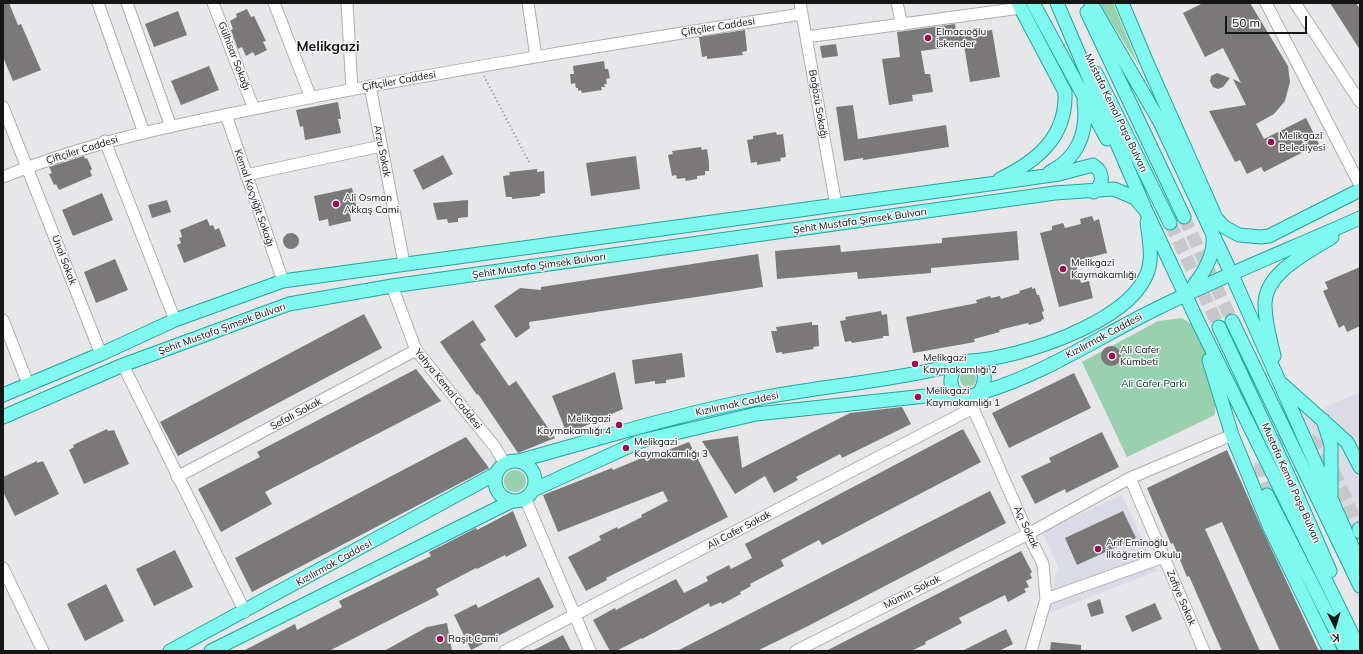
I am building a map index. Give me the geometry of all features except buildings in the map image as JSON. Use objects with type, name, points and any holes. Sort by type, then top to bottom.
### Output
[{"type":"main road","points":[[1033,3],[1146,211]]},
{"type":"main road","points":[[1057,3],[1146,211],[1185,295],[1360,650]]},
{"type":"main road","name":"Mustafa Kemal Paşa Bulvarı","points":[[1061,3],[1170,224]]},
{"type":"main road","name":"Mustafa Kemal Paşa Bulvarı","points":[[1083,3],[1184,217]]},
{"type":"main road","points":[[1090,3],[1160,122],[1232,274],[1360,564]]},
{"type":"main road","points":[[1122,3],[1145,60],[1216,218],[1224,227],[1238,235],[1254,238],[1269,236],[1360,190]]},
{"type":"main road","points":[[1132,3],[1160,122]]},
{"type":"main road","points":[[989,184],[1015,171],[1040,154],[1059,130],[1065,112],[1065,92],[1019,6]]},
{"type":"main road","points":[[1035,177],[1064,164],[1078,146],[1083,134],[1085,118],[1083,94]]},
{"type":"main road","points":[[1035,177],[1059,174],[1093,165],[1097,168],[1102,177],[1100,186],[1094,192]]},
{"type":"main road","name":"Şehit Mustafa Şimsek Bulvarı","points":[[3,394],[101,354],[175,320],[283,281],[404,263],[1035,177]]},
{"type":"main road","name":"Şehit Mustafa Şimsek Bulvarı","points":[[3,416],[123,366],[289,304],[392,286],[1055,193],[1094,192],[1107,189],[1121,191],[1136,198],[1146,211]]},
{"type":"main road","name":"Kızılırmak Caddesi","points":[[170,651],[245,612],[507,466],[640,427],[760,398],[927,371],[965,362],[993,360],[1039,347],[1084,328],[1106,316],[1125,302],[1140,287],[1149,269],[1151,255],[1146,211]]},
{"type":"main road","points":[[1360,218],[1279,272],[1267,289],[1265,296],[1265,314],[1279,381],[1347,442],[1360,467]]},
{"type":"main road","name":"Kızılırmak Caddesi","points":[[211,651],[523,496],[641,441],[756,414],[935,395],[970,398],[1001,387],[1185,295],[1360,218]]},
{"type":"main road","points":[[1185,295],[1200,276],[1210,257],[1213,242],[1211,232]]},
{"type":"main road","name":"Mustafa Kemal Paşa Bulvarı","points":[[1232,321],[1360,586]]},
{"type":"main road","points":[[1199,324],[1232,435],[1270,528],[1330,651]]},
{"type":"main road","name":"Mustafa Kemal Paşa Bulvarı","points":[[1219,327],[1290,479],[1360,640]]},
{"type":"main road","points":[[965,362],[980,366],[985,376],[983,387],[970,398],[952,387],[950,382],[952,371],[965,362]]},
{"type":"main road","points":[[1323,420],[1331,446],[1331,500]]},
{"type":"main road","points":[[507,466],[529,466],[535,484],[523,496],[501,496],[498,491],[495,485],[507,466]]},
{"type":"main road","points":[[1266,495],[1346,651]]},
{"type":"street","points":[[98,3],[144,132]]},
{"type":"street","points":[[127,3],[171,127]]},
{"type":"street","name":"Gülhisar Sokağı","points":[[213,3],[254,109]]},
{"type":"street","points":[[274,3],[311,98]]},
{"type":"street","points":[[347,3],[352,90]]},
{"type":"street","points":[[528,3],[536,57]]},
{"type":"street","points":[[897,3],[902,25]]},
{"type":"street","points":[[1266,3],[1360,185]]},
{"type":"street","points":[[1295,3],[1360,102]]},
{"type":"street","points":[[806,37],[902,25],[1019,6]]},
{"type":"street","name":"Çiftçiler Caddesi","points":[[3,177],[105,141],[144,132],[370,86],[800,8]]},
{"type":"street","name":"Bağözü Sokağı","points":[[800,8],[836,205]]},
{"type":"street","name":"Arzu Sokak","points":[[370,86],[404,263]]},
{"type":"street","name":"Ünal Sokak","points":[[3,107],[101,354]]},
{"type":"street","name":"Kemal Koçyiğit Sokağı","points":[[226,115],[283,281]]},
{"type":"street","points":[[105,141],[175,320]]},
{"type":"street","points":[[246,175],[381,146]]},
{"type":"street","name":"Yahya Kemal Caddesi","points":[[392,286],[416,350],[495,447],[507,466]]},
{"type":"street","points":[[3,320],[28,384]]},
{"type":"street","name":"Sefalı Sokak","points":[[177,477],[416,350]]},
{"type":"street","points":[[123,366],[245,612]]},
{"type":"street","name":"Açı Sokak","points":[[970,398],[1028,534],[1043,564],[1046,599],[1031,651]]},
{"type":"street","name":"Ali Cafer Sokak","points":[[505,651],[576,615],[970,398]]},
{"type":"street","name":"Mümin Sokak","points":[[796,651],[1028,534],[1130,478],[1232,435]]},
{"type":"street","name":"Zafiye Sokak","points":[[1130,478],[1204,651]]},
{"type":"street","points":[[523,496],[576,615],[590,651]]},
{"type":"street","points":[[1046,599],[1164,557]]},
{"type":"street","points":[[3,568],[43,651]]},
{"type":"path","points":[[479,67],[530,164]]},
{"type":"shaded area","points":[[1360,392],[1360,605],[1277,429]]},
{"type":"shaded area","name":"Arif Eminoğlu İlköğretim Okulu","points":[[1122,495],[1157,571],[1047,614],[1058,566],[1042,532]]},
{"type":"green space","points":[[1099,3],[1113,3],[1139,66]]},
{"type":"green space","name":"Ali Cafer Parkı","points":[[1182,318],[1197,328],[1211,368],[1216,393],[1215,415],[1127,457],[1082,362],[1158,321]]},
{"type":"green space","points":[[968,371],[975,376],[976,379],[971,386],[968,387],[961,382],[960,379],[965,372]]},
{"type":"green space","points":[[511,470],[519,470],[526,477],[526,485],[519,492],[511,492],[504,485],[504,477]]},
{"type":"tunnel","points":[[1184,217],[1232,321]]},
{"type":"tunnel","points":[[1170,223],[1219,327]]},
{"type":"tunnel","points":[[1267,495],[1262,480],[1261,465],[1268,449],[1282,439],[1291,437],[1308,439],[1316,444],[1327,459],[1359,529]]},
{"type":"place","name":"Elmacıoğlu İskender","points":[[928,38]]},
{"type":"place","name":"Melikgazi Belediyesi","points":[[1271,142]]},
{"type":"place","name":"Ali Osman Akkaş Cami","points":[[336,204]]},
{"type":"place","name":"Melikgazi Kaymakamlığı","points":[[1063,269]]},
{"type":"place","name":"Ali Cafer Kümbeti","points":[[1112,356]]},
{"type":"place","name":"Melikgazi Kaymakamlığı 2","points":[[915,364]]},
{"type":"place","name":"Melikgazi Kaymakamlığı 1","points":[[918,397]]},
{"type":"place","name":"Melikgazi Kaymakamlığı 4","points":[[619,425]]},
{"type":"place","name":"Melikgazi Kaymakamlığı 3","points":[[626,448]]},
{"type":"place","name":"Arif Eminoğlu İlköğretim Okulu","points":[[1098,549]]},
{"type":"place","name":"Raşit Cami","points":[[440,639]]},
{"type":"district","name":"Melikgazi","points":[[328,47]]}]
